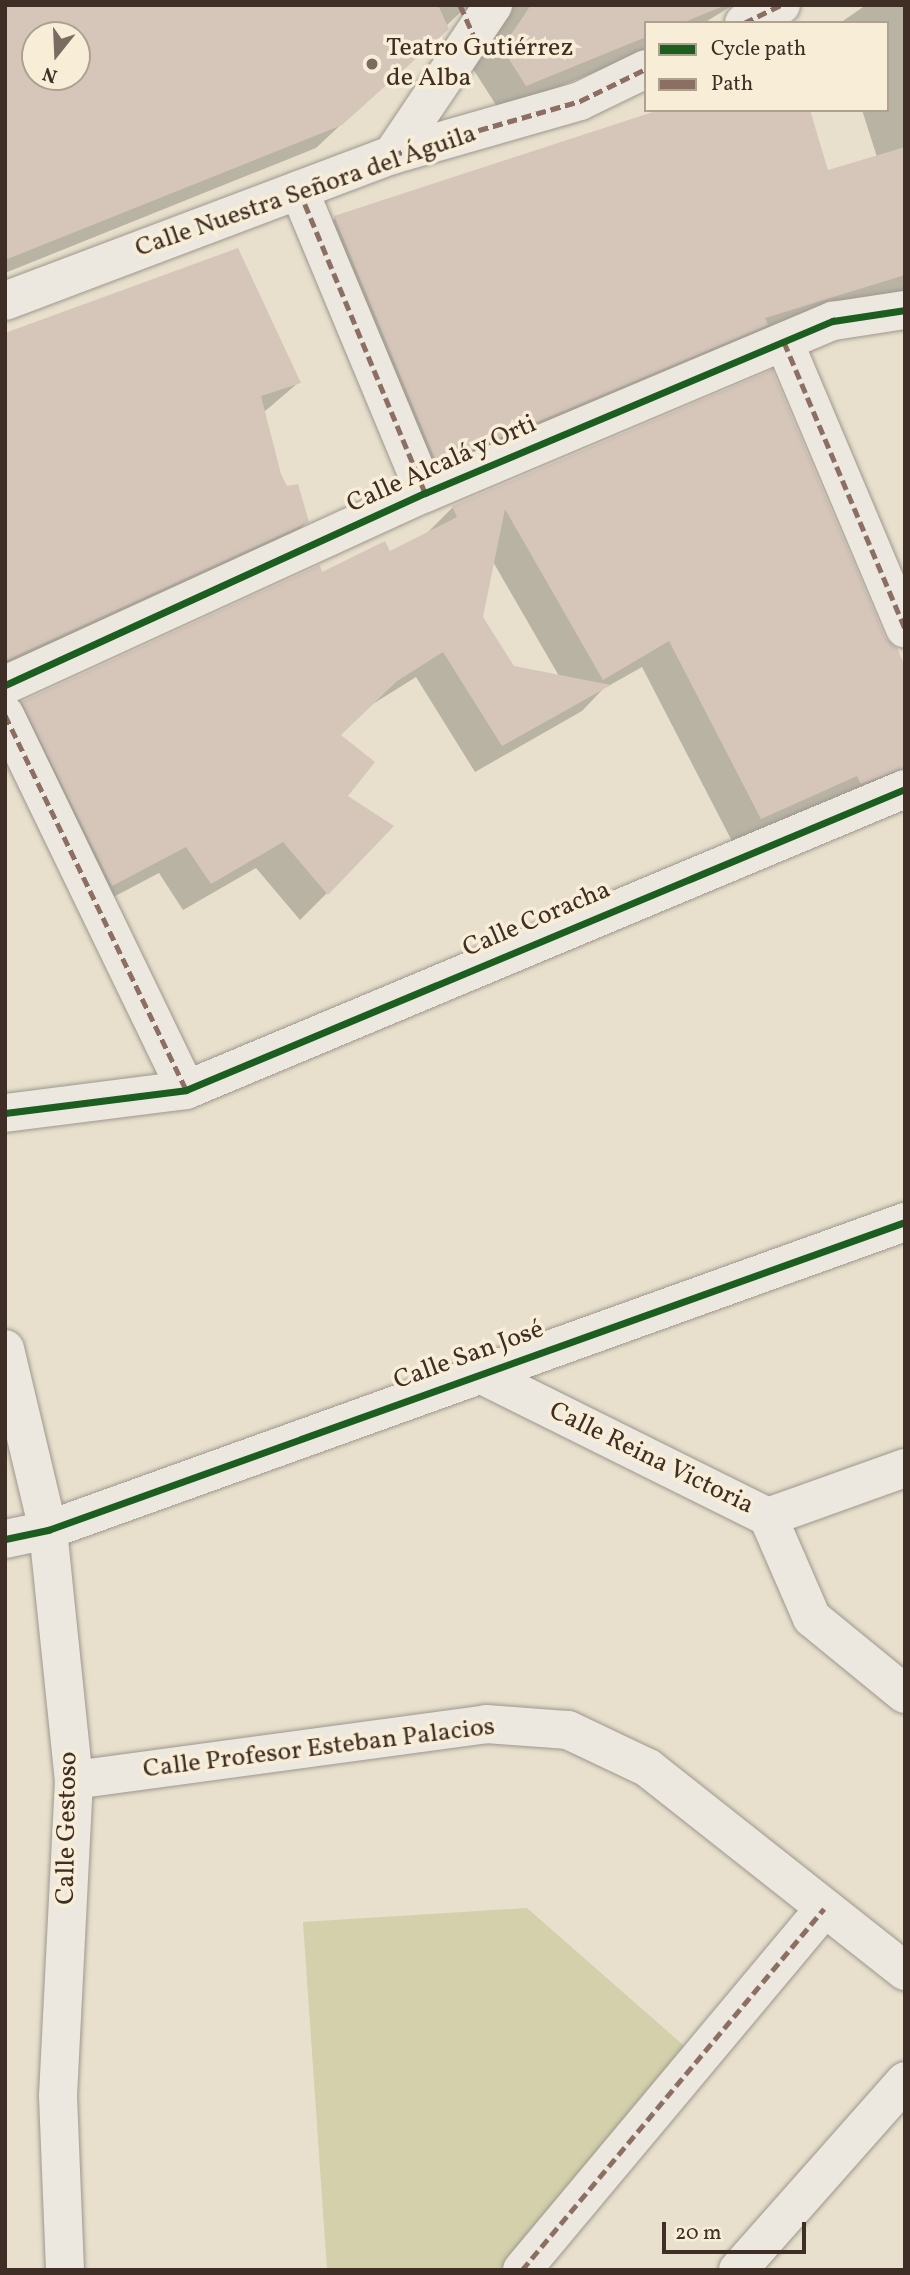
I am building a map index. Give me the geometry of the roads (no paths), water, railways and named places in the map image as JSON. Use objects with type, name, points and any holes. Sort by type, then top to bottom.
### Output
[{"type":"street","points":[[748,21],[781,5]]},
{"type":"street","points":[[392,155],[476,15]]},
{"type":"street","name":"Calle Nuestra Señora del Águila","points":[[5,301],[392,155],[580,101],[644,70]]},
{"type":"street","points":[[299,190],[425,493]]},
{"type":"street","name":"Calle Alcalá y Orti","points":[[5,685],[425,493],[833,321],[905,310]]},
{"type":"street","points":[[784,342],[905,628]]},
{"type":"street","points":[[5,715],[186,1090]]},
{"type":"street","name":"Calle Coracha","points":[[5,1113],[186,1090],[905,789]]},
{"type":"street","name":"Calle San José","points":[[5,1539],[48,1530],[905,1222]]},
{"type":"street","name":"Calle Gestoso","points":[[5,1349],[48,1530],[74,1780],[58,2096],[65,2270]]},
{"type":"street","name":"Calle Reina Victoria","points":[[480,1374],[768,1517],[905,1468]]},
{"type":"street","points":[[768,1517],[813,1618],[905,1694]]},
{"type":"street","name":"Calle Profesor Esteban Palacios","points":[[74,1780],[486,1724],[568,1730],[648,1768],[905,1971]]},
{"type":"street","points":[[522,2270],[824,1909]]},
{"type":"street","points":[[738,2270],[905,2081]]},
{"type":"place","name":"Teatro Gutiérrez de Alba","points":[[372,64]]}]
